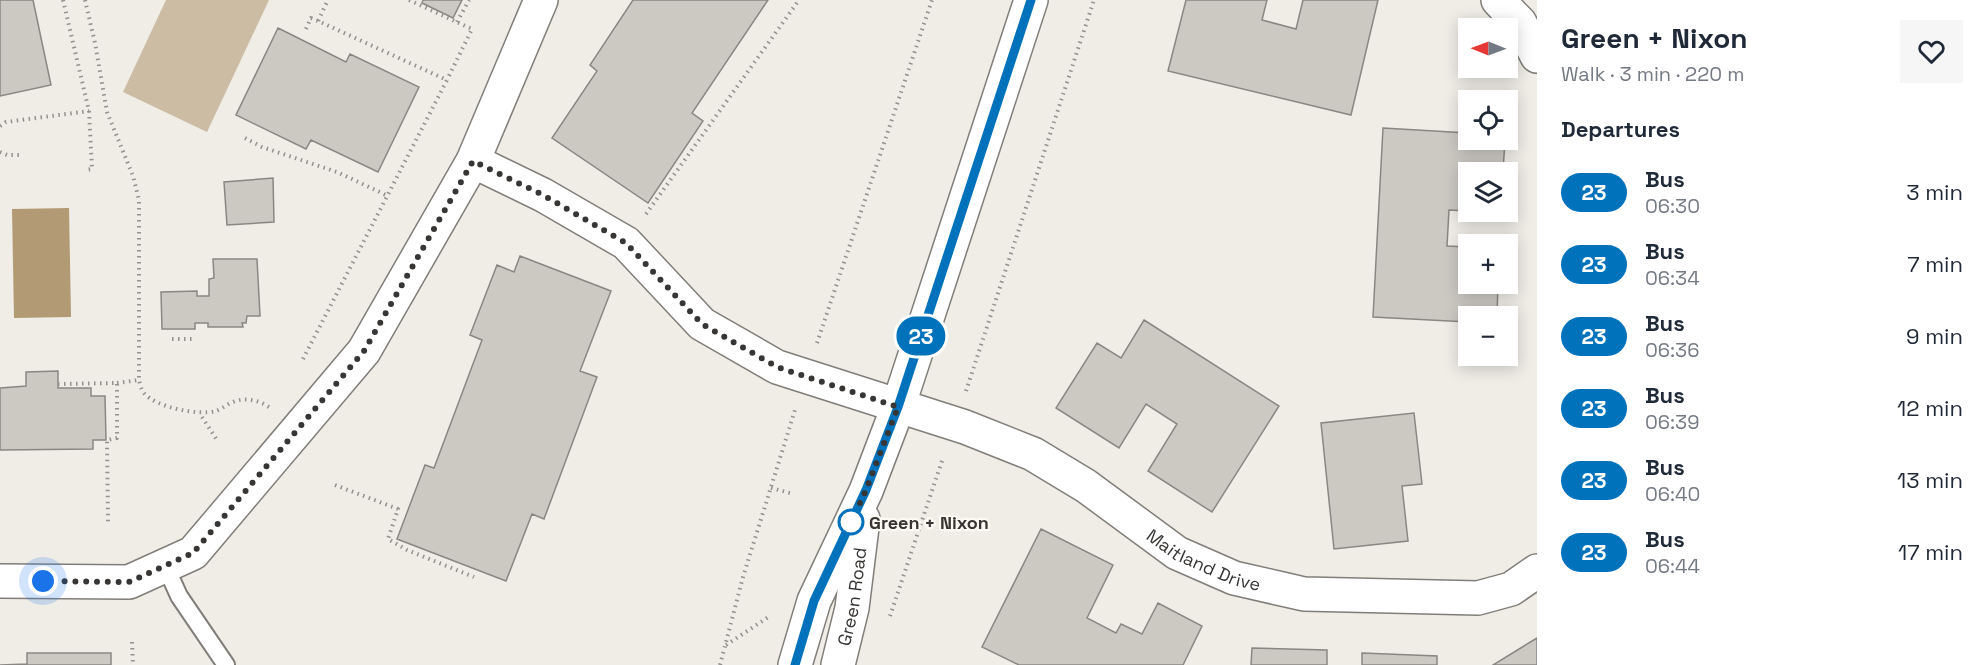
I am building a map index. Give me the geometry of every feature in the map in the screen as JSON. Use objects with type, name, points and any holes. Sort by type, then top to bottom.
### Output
[{"type":"street","points":[[0,581],[129,582],[193,553],[364,351],[473,161],[541,0]]},
{"type":"street","name":"Green Road","points":[[795,665],[814,601],[866,490],[898,407],[1031,0]]},
{"type":"street","points":[[1498,0],[1520,23],[1537,56]]},
{"type":"street","name":"Maitland Drive","points":[[473,161],[543,195],[626,243],[702,324],[777,367],[965,427],[1033,454],[1086,486],[1177,553],[1234,578],[1304,594],[1478,598],[1511,589],[1537,571]]},
{"type":"street","name":"Green Road","points":[[838,665],[852,608],[866,490]]},
{"type":"lane","points":[[165,565],[179,596],[226,665]]},
{"type":"path","points":[[63,0],[89,111],[92,169],[86,170]]},
{"type":"path","points":[[85,0],[107,112],[133,176],[139,200],[138,380],[144,393],[152,400],[176,408],[216,411],[234,401],[245,399],[260,401],[269,408]]},
{"type":"path","points":[[318,21],[328,0]]},
{"type":"path","points":[[303,359],[472,29],[409,0]]},
{"type":"path","points":[[457,22],[469,0]]},
{"type":"path","points":[[642,220],[799,0]]},
{"type":"path","points":[[817,342],[932,0]]},
{"type":"path","points":[[963,400],[1094,0]]},
{"type":"path","points":[[306,29],[311,18],[447,80]]},
{"type":"path","points":[[0,126],[6,122],[89,111]]},
{"type":"path","points":[[245,138],[262,147],[337,172],[386,195]]},
{"type":"path","points":[[0,152],[7,155],[21,155]]},
{"type":"path","points":[[172,339],[194,339]]},
{"type":"path","points":[[58,384],[117,383],[138,380]]},
{"type":"path","points":[[108,522],[107,440],[117,438],[117,383]]},
{"type":"path","points":[[720,665],[743,577],[794,414]]},
{"type":"path","points":[[202,417],[217,440]]},
{"type":"path","points":[[888,621],[945,453]]},
{"type":"path","points":[[335,485],[398,509],[388,539],[407,550],[474,577]]},
{"type":"path","points":[[771,488],[790,493]]},
{"type":"path","points":[[132,642],[133,665]]},
{"type":"shaded area","points":[[166,0],[269,0],[207,132],[123,92]]},
{"type":"shaded area","points":[[69,208],[71,317],[14,318],[12,209]]},
{"type":"building","points":[[0,0],[33,0],[51,85],[0,96]]},
{"type":"building","points":[[423,0],[462,0],[453,18],[422,3]]},
{"type":"building","points":[[633,0],[768,0],[692,113],[703,121],[648,203],[552,138],[597,71],[590,65]]},
{"type":"building","points":[[1186,0],[1267,0],[1262,20],[1296,29],[1303,0],[1378,0],[1351,115],[1168,71]]},
{"type":"building","points":[[278,28],[346,62],[350,54],[419,87],[378,172],[311,140],[306,149],[236,115]]},
{"type":"building","points":[[1383,128],[1458,132],[1458,150],[1504,150],[1504,162],[1458,162],[1458,210],[1449,210],[1447,246],[1458,247],[1458,294],[1498,294],[1497,306],[1458,306],[1458,321],[1373,317]]},
{"type":"building","points":[[273,178],[274,222],[227,225],[224,182]]},
{"type":"building","points":[[520,256],[611,291],[580,371],[597,377],[544,519],[532,514],[506,581],[397,539],[425,465],[434,468],[482,340],[470,335],[497,265],[514,272]]},
{"type":"building","points":[[213,259],[257,259],[260,316],[247,316],[246,323],[242,323],[243,327],[208,327],[208,323],[195,323],[195,329],[162,329],[161,292],[197,291],[197,296],[209,296],[209,279],[214,278]]},
{"type":"building","points":[[1144,320],[1279,406],[1212,512],[1148,471],[1177,424],[1146,404],[1119,448],[1056,408],[1097,343],[1121,358]]},
{"type":"building","points":[[58,371],[58,388],[91,388],[91,396],[105,396],[106,440],[93,440],[93,449],[0,450],[0,388],[26,386],[26,372]]},
{"type":"building","points":[[1414,413],[1422,484],[1402,486],[1408,541],[1334,549],[1321,423]]},
{"type":"building","points":[[1041,529],[1113,565],[1087,618],[1116,633],[1121,624],[1142,634],[1158,603],[1202,626],[1183,665],[1019,665],[982,647]]},
{"type":"building","points":[[1537,638],[1537,665],[1493,665]]},
{"type":"building","points":[[1252,648],[1327,650],[1327,665],[1251,665]]},
{"type":"building","points":[[27,653],[111,653],[111,665],[0,665],[27,664]]},
{"type":"building","points":[[1362,653],[1437,656],[1437,665],[1362,665]]},
{"type":"bus line","name":"23","points":[[795,665],[814,601],[866,490],[898,407],[1031,0]]},
{"type":"place","name":"Green + Nixon","points":[[851,522]]},
{"type":"route","points":[[43,581],[129,582],[193,553],[364,351],[473,161],[543,195],[626,243],[702,324],[777,367],[898,407],[849,527],[851,522]]}]
